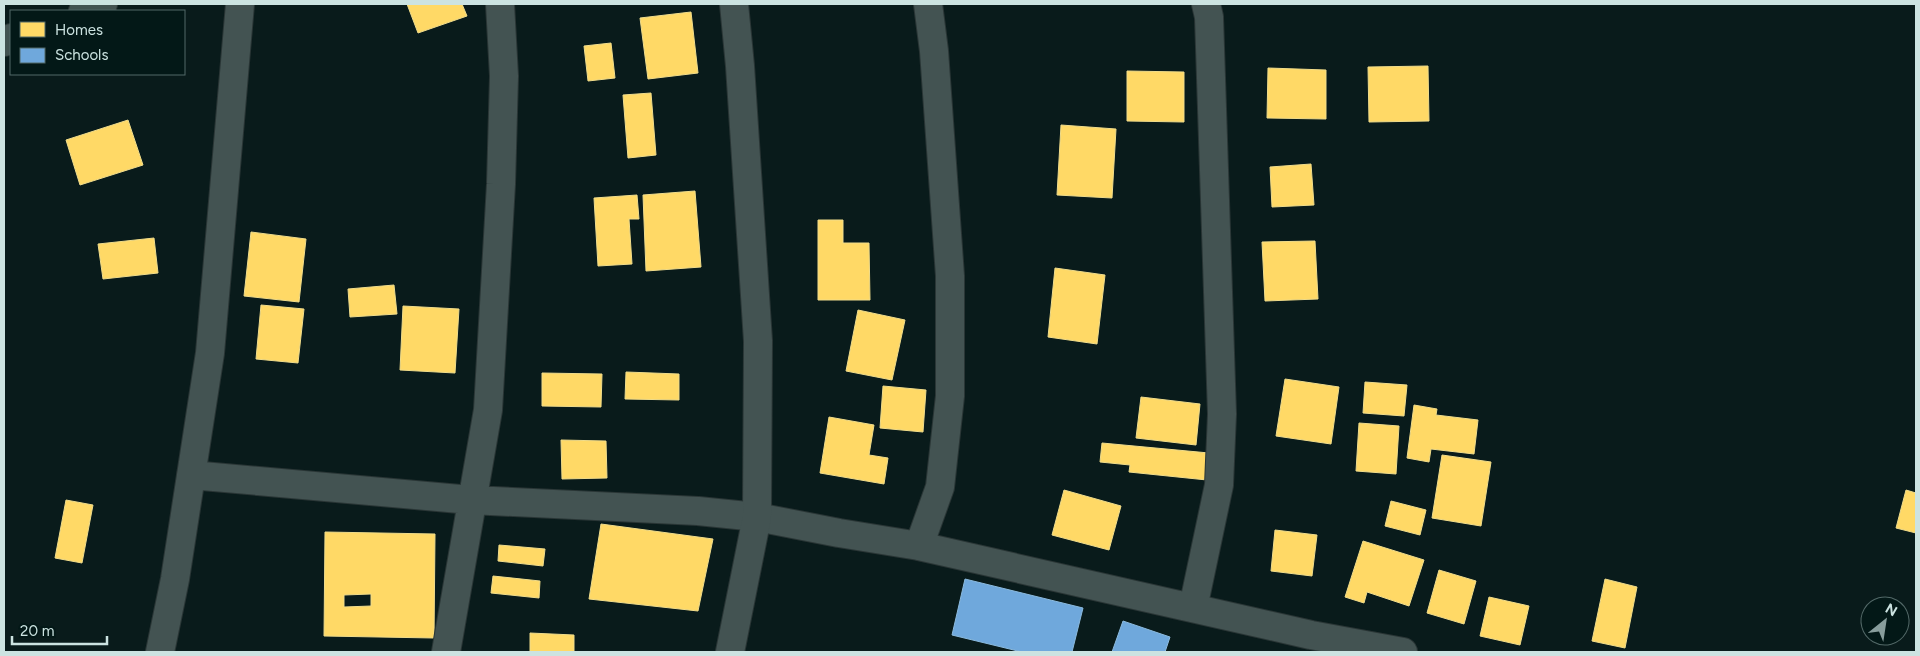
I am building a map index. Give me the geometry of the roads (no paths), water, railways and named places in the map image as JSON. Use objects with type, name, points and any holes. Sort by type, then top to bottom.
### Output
[{"type":"street","points":[[86,10],[103,4]]},
{"type":"street","points":[[160,652],[210,352],[240,4]]},
{"type":"street","points":[[446,652],[488,401],[501,184],[504,86],[500,4]]},
{"type":"street","points":[[730,652],[758,517],[758,341],[740,66],[734,4]]},
{"type":"street","points":[[919,546],[940,487],[950,396],[950,276],[934,51],[928,4]]},
{"type":"street","points":[[1193,608],[1219,485],[1222,414],[1210,17],[1206,4]]},
{"type":"street","points":[[191,475],[470,500],[698,511],[758,517],[839,534],[919,546],[1311,635],[1403,652]]}]
